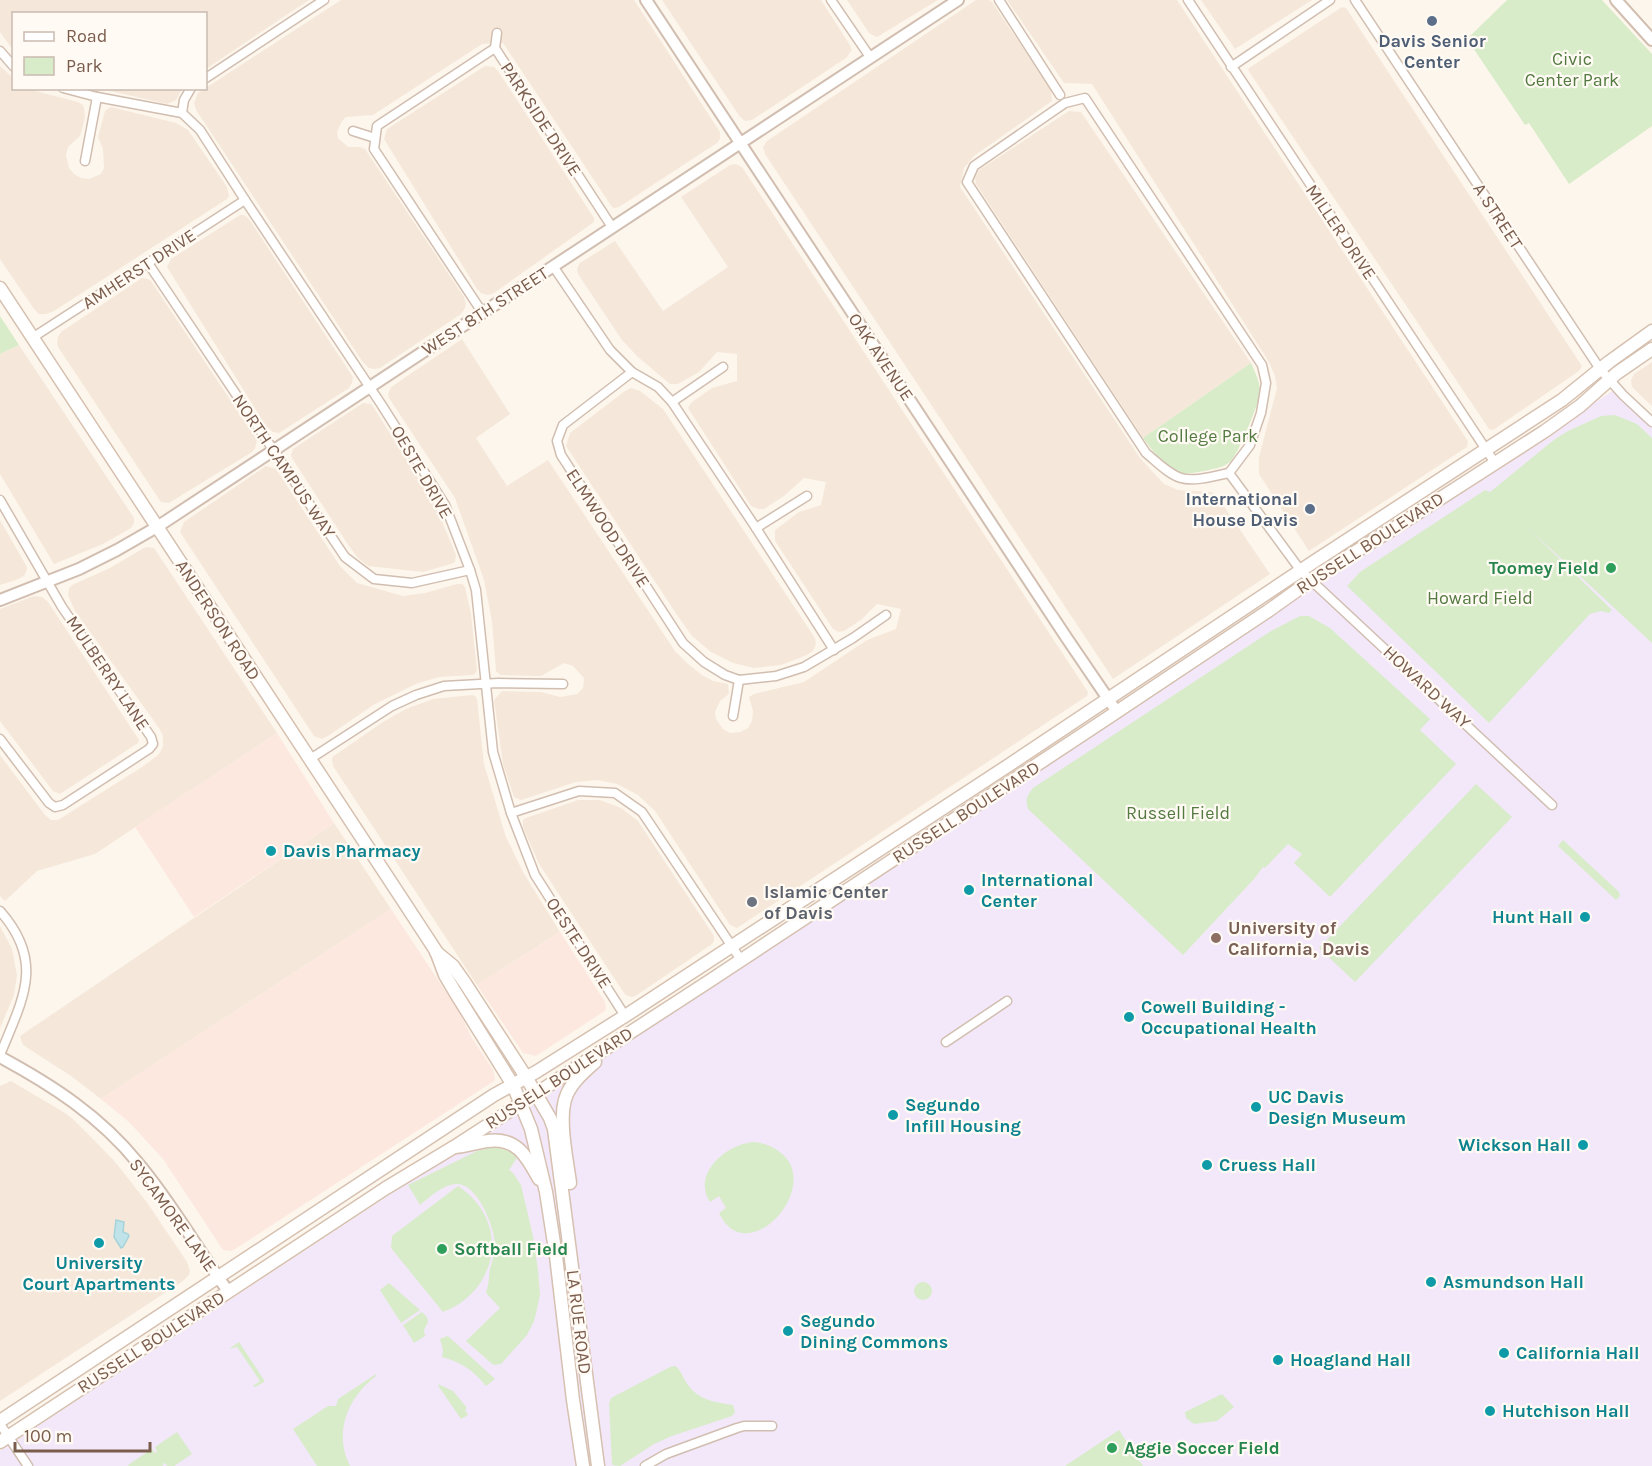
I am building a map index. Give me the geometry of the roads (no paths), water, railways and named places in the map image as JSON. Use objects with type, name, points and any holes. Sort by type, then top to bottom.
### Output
[{"type":"main road","name":"ANDERSON ROAD","points":[[0,288],[438,957],[455,992],[513,1085]]},
{"type":"main road","name":"RUSSELL BOULEVARD","points":[[0,1422],[494,1095],[625,1016],[1021,757],[1562,400],[1627,348],[1652,332]]},
{"type":"main road","name":"RUSSELL BOULEVARD","points":[[4,1439],[386,1188],[454,1147],[741,960],[1117,712],[1311,580],[1545,431],[1580,406],[1617,372],[1652,349]]},
{"type":"main road","points":[[1001,789],[1003,779],[1022,765],[1021,757]]},
{"type":"main road","points":[[438,957],[462,994],[466,997],[472,995],[526,1077]]},
{"type":"main road","points":[[565,1210],[572,1197],[563,1122],[564,1104],[573,1084],[611,1045]]},
{"type":"main road","name":"LA RUE ROAD","points":[[526,1077],[554,1129],[598,1466]]},
{"type":"main road","name":"LA RUE ROAD","points":[[513,1085],[531,1129],[546,1192],[583,1466]]},
{"type":"main road","points":[[454,1147],[471,1146],[489,1141],[503,1141],[517,1147],[525,1154],[546,1192]]},
{"type":"street","points":[[207,77],[324,0]]},
{"type":"street","name":"OAK AVENUE","points":[[646,0],[1117,712]]},
{"type":"street","points":[[831,0],[870,57]]},
{"type":"street","name":"WEST 8TH STREET","points":[[0,600],[98,560],[157,527],[958,0]]},
{"type":"street","points":[[999,0],[1060,95]]},
{"type":"street","name":"MILLER DRIVE","points":[[1188,0],[1495,463]]},
{"type":"street","points":[[1231,67],[1330,0]]},
{"type":"street","name":"A STREET","points":[[1355,0],[1600,369],[1652,422]]},
{"type":"street","points":[[1616,0],[1652,40]]},
{"type":"street","points":[[495,48],[497,33]]},
{"type":"street","name":"PARKSIDE DRIVE","points":[[375,138],[377,126],[495,48],[612,227]]},
{"type":"street","points":[[0,51],[12,65]]},
{"type":"street","points":[[71,90],[182,113],[184,100],[190,90]]},
{"type":"street","points":[[85,161],[97,97]]},
{"type":"street","points":[[1085,98],[1262,365],[1266,383],[1262,413],[1250,445],[1229,473],[1209,477],[1183,478],[1171,473],[1146,453],[967,182],[975,166],[1065,103],[1085,98]]},
{"type":"street","name":"OESTE DRIVE","points":[[182,113],[200,130],[369,386],[445,506],[476,590],[493,752],[511,813],[535,875],[625,1016]]},
{"type":"street","points":[[353,131],[375,138],[374,149],[482,312]]},
{"type":"street","name":"AMHERST DRIVE","points":[[32,338],[245,200]]},
{"type":"street","name":"NORTH CAMPUS WAY","points":[[148,263],[345,557],[374,579],[412,583],[470,570]]},
{"type":"street","points":[[553,266],[610,350],[632,372],[658,387],[672,402],[834,650]]},
{"type":"street","points":[[672,402],[723,367]]},
{"type":"street","name":"ELMWOOD DRIVE","points":[[632,372],[563,425],[557,441],[561,455],[683,643],[704,662],[739,680]]},
{"type":"street","points":[[1229,473],[1301,571]]},
{"type":"street","points":[[756,528],[807,496]]},
{"type":"street","points":[[0,500],[47,582]]},
{"type":"street","name":"HOWARD WAY","points":[[1301,571],[1552,805]]},
{"type":"street","name":"MULBERRY LANE","points":[[0,739],[49,803],[55,807],[71,799],[153,744],[151,737],[47,582]]},
{"type":"street","points":[[733,716],[739,680],[776,676],[804,666],[834,650],[886,615]]},
{"type":"street","points":[[310,759],[392,706],[444,686],[486,683],[563,684]]},
{"type":"street","points":[[511,813],[579,791],[615,793],[642,812],[741,960]]},
{"type":"street","points":[[0,911],[18,936],[25,955],[27,977],[24,995],[0,1056]]},
{"type":"street","points":[[946,1042],[1006,1001]]},
{"type":"street","name":"SYCAMORE LANE","points":[[0,1056],[82,1107],[122,1145],[148,1174],[228,1291]]},
{"type":"street","points":[[0,1422],[4,1439],[28,1466]]},
{"type":"street","points":[[645,1466],[666,1454],[737,1428],[772,1426]]},
{"type":"water","points":[[116,1220],[124,1222],[123,1232],[129,1236],[121,1248],[114,1237]]},
{"type":"place","name":"Davis Senior Center","points":[[1432,21]]},
{"type":"place","name":"International House Davis","points":[[1310,509]]},
{"type":"place","name":"Toomey Field","points":[[1611,568]]},
{"type":"place","name":"Davis Pharmacy","points":[[271,851]]},
{"type":"place","name":"International Center","points":[[969,890]]},
{"type":"place","name":"Islamic Center of Davis","points":[[752,902]]},
{"type":"place","name":"Hunt Hall","points":[[1585,917]]},
{"type":"place","name":"University of California, Davis","points":[[1216,938]]},
{"type":"place","name":"Cowell Building - Occupational Health","points":[[1129,1017]]},
{"type":"place","name":"UC Davis Design Museum","points":[[1256,1107]]},
{"type":"place","name":"Segundo Infill Housing","points":[[893,1115]]},
{"type":"place","name":"Wickson Hall","points":[[1583,1145]]},
{"type":"place","name":"Cruess Hall","points":[[1207,1165]]},
{"type":"place","name":"University Court Apartments","points":[[99,1243]]},
{"type":"place","name":"Softball Field","points":[[442,1249]]},
{"type":"place","name":"Asmundson Hall","points":[[1431,1282]]},
{"type":"place","name":"Segundo Dining Commons","points":[[788,1331]]},
{"type":"place","name":"California Hall","points":[[1504,1353]]},
{"type":"place","name":"Hoagland Hall","points":[[1278,1360]]},
{"type":"place","name":"Hutchison Hall","points":[[1490,1411]]},
{"type":"place","name":"Aggie Soccer Field","points":[[1112,1448]]},
{"type":"park label","name":"Civic Center Park","points":[[1572,69]]},
{"type":"park label","name":"College Park","points":[[1208,436]]},
{"type":"park label","name":"Howard Field","points":[[1480,598]]},
{"type":"park label","name":"Russell Field","points":[[1178,813]]}]
